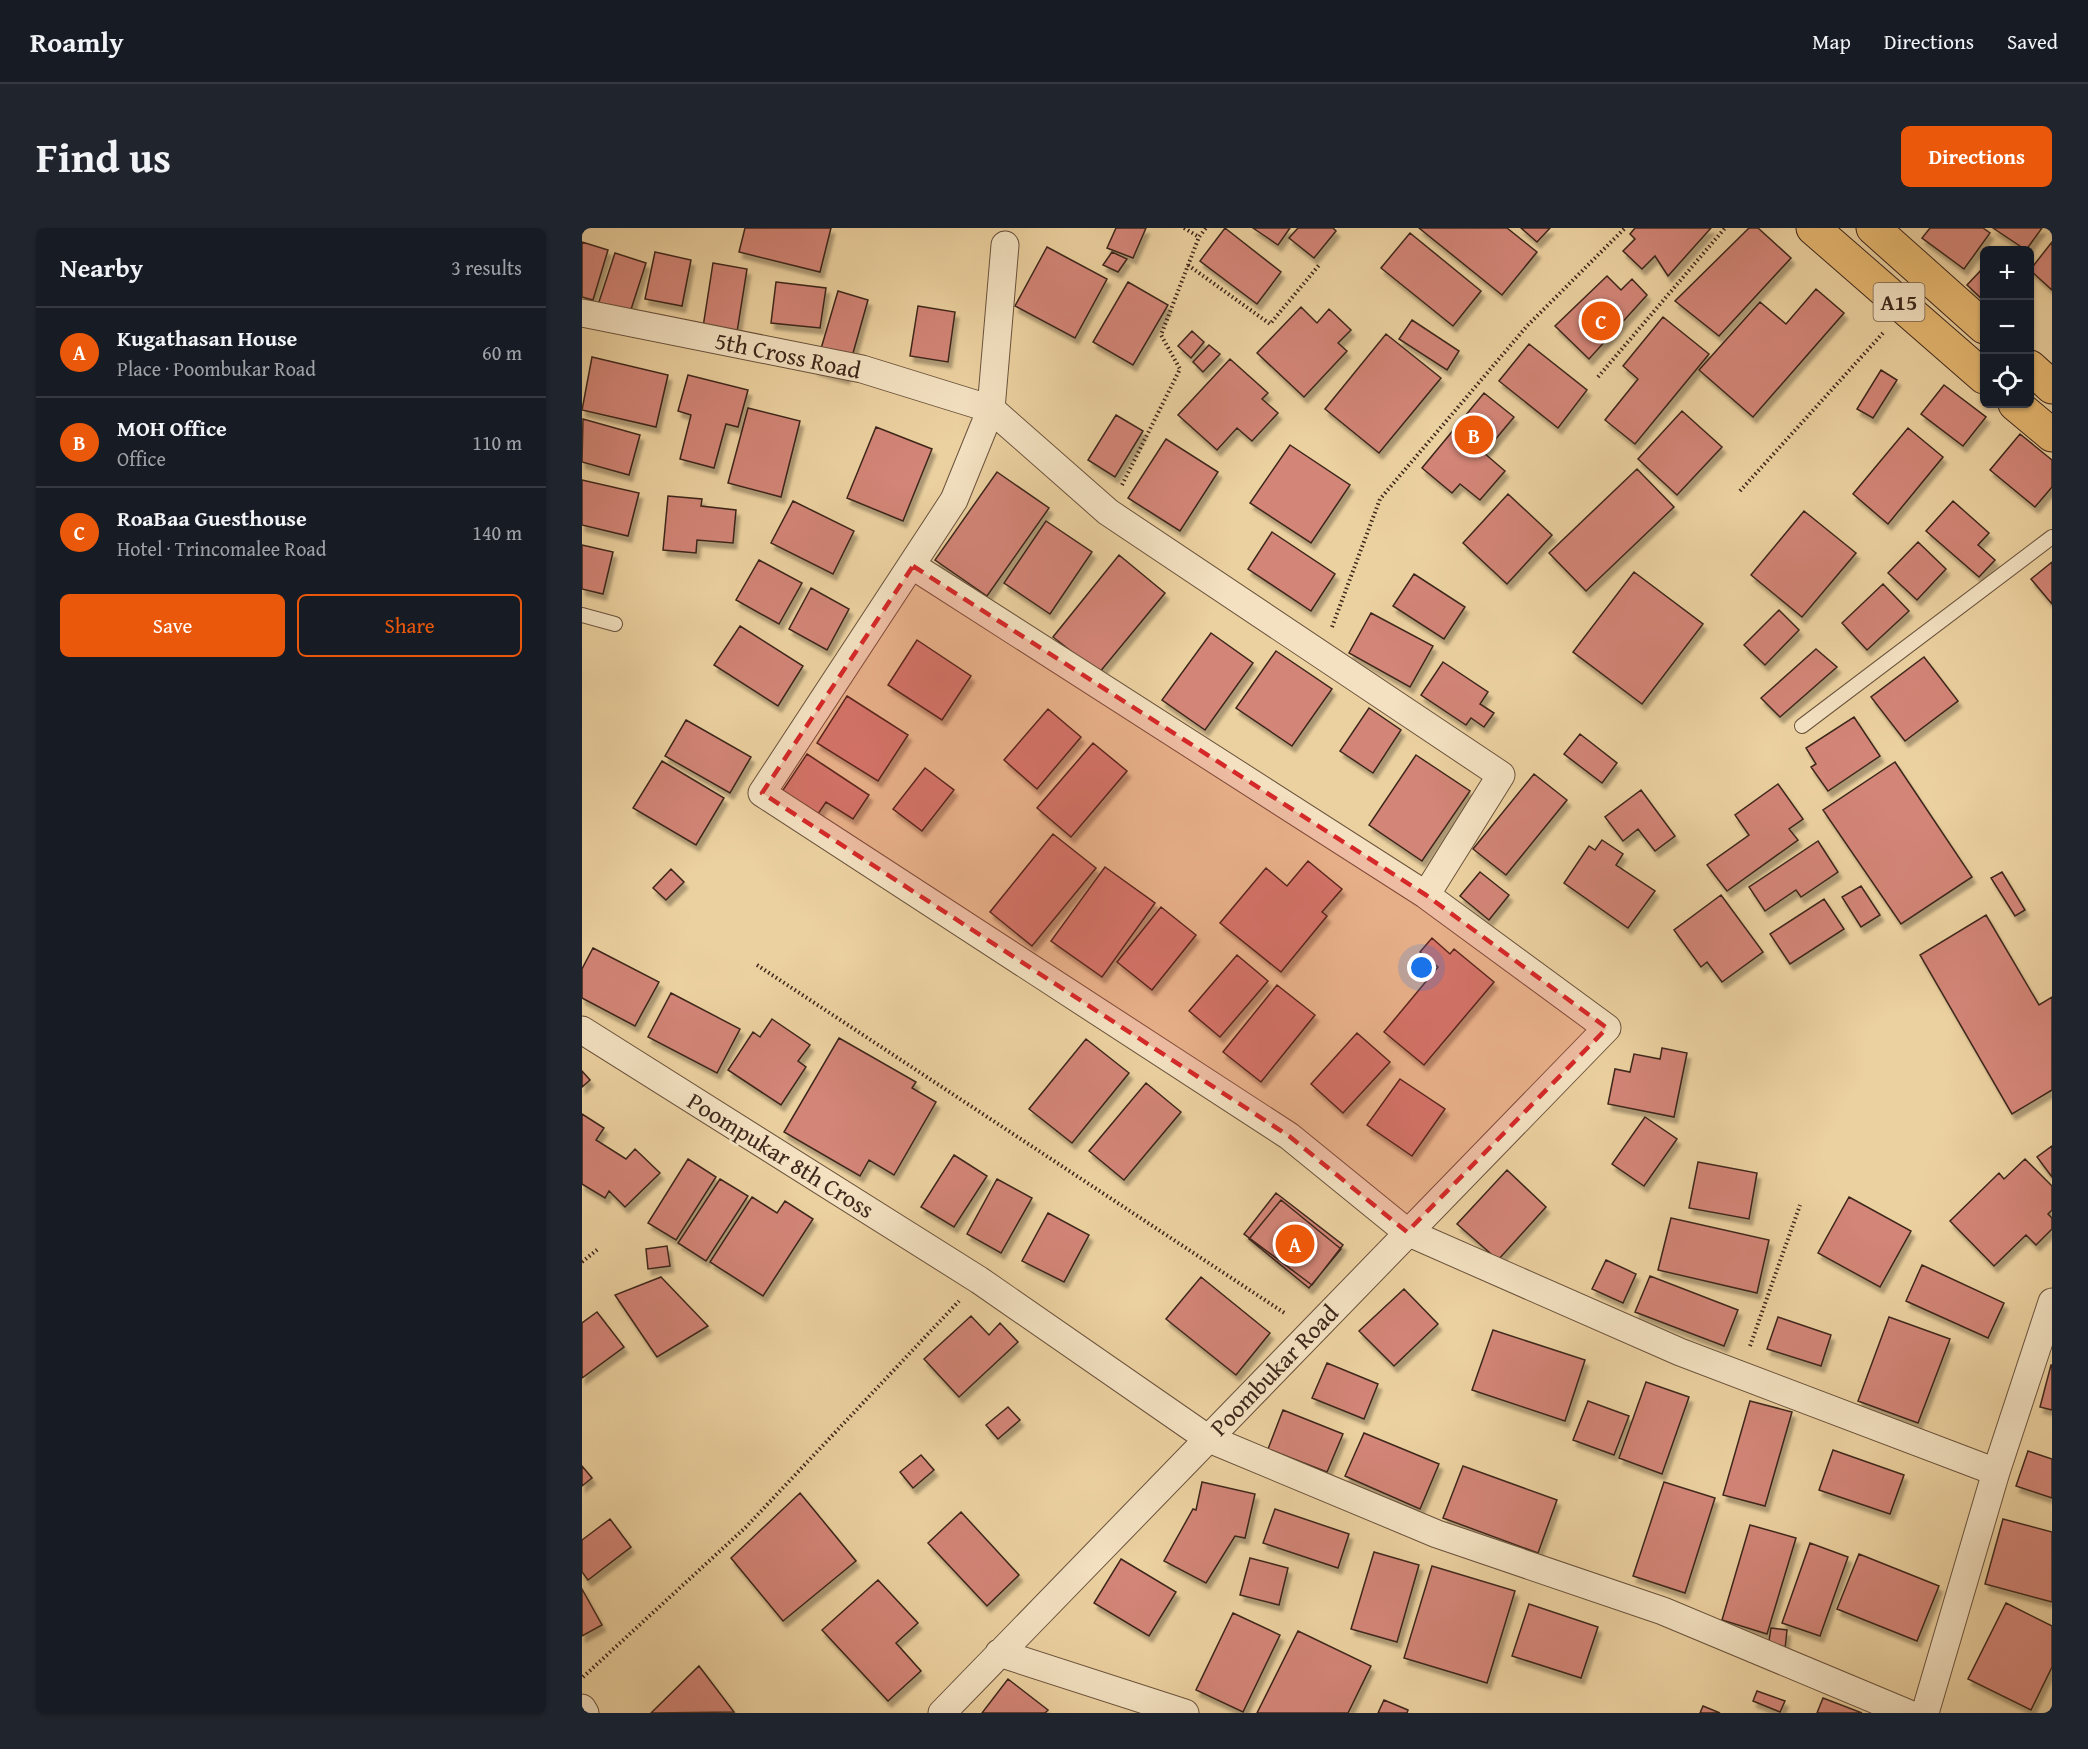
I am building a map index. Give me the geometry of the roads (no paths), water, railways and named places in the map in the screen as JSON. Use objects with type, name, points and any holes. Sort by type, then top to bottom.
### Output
[{"type":"highway","name":"A15","points":[[1814,228],[1980,373]]},
{"type":"highway","name":"A15","points":[[1873,228],[1980,323]]},
{"type":"highway","points":[[2034,371],[2052,387]]},
{"type":"highway","points":[[2020,408],[2052,435]]},
{"type":"street","points":[[1005,246],[991,409],[954,500],[762,794],[1289,1136],[1407,1232],[1680,1352],[1996,1472]]},
{"type":"street","name":"5th Cross Road","points":[[582,314],[862,369],[991,409]]},
{"type":"street","points":[[913,566],[1426,895],[1501,775],[1108,512],[991,409]]},
{"type":"street","name":"Poombukar Road","points":[[942,1713],[1607,1028],[1426,895]]},
{"type":"street","name":"Poompukar 8th Cross","points":[[582,1030],[979,1280],[1207,1438],[1437,1534],[1663,1611],[1907,1713]]},
{"type":"street","points":[[1925,1713],[1996,1472],[2052,1302]]},
{"type":"street","points":[[999,1653],[1185,1713]]},
{"type":"street","points":[[582,1708],[585,1713]]},
{"type":"lane","points":[[1802,726],[2052,537]]},
{"type":"lane","points":[[582,615],[615,624]]},
{"type":"place","name":"RoaBaa Guesthouse","points":[[1601,321]]},
{"type":"place","name":"MOH Office","points":[[1474,435]]},
{"type":"place","name":"Kugathasan House","points":[[1295,1244]]}]
